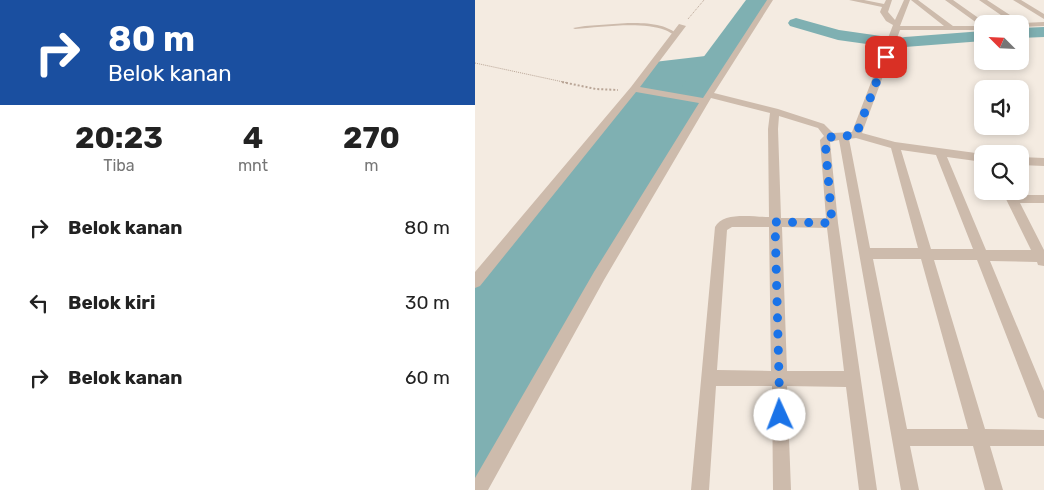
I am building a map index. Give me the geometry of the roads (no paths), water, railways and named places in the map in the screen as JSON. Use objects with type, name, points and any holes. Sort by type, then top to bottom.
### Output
[{"type":"street","points":[[478,490],[702,98],[770,0]]},
{"type":"street","points":[[852,0],[888,3],[885,16],[897,28],[974,28]]},
{"type":"street","points":[[868,490],[832,223],[824,142],[847,134],[864,115],[907,0]]},
{"type":"street","points":[[914,0],[953,28]]},
{"type":"street","points":[[982,0],[1005,15]]},
{"type":"street","points":[[1016,0],[1044,16]]},
{"type":"street","points":[[952,1],[974,17]]},
{"type":"street","points":[[1029,25],[1044,24]]},
{"type":"street","points":[[475,282],[634,89],[682,26]]},
{"type":"street","points":[[634,89],[702,98],[775,111],[847,134],[895,146],[974,157]]},
{"type":"street","points":[[775,111],[773,129],[783,490]]},
{"type":"street","points":[[847,134],[865,253],[910,490]]},
{"type":"street","points":[[895,146],[993,490]]},
{"type":"street","points":[[941,154],[984,256],[1044,411]]},
{"type":"street","points":[[1029,161],[1044,162]]},
{"type":"street","points":[[1029,197],[1044,199]]},
{"type":"street","points":[[865,253],[984,256],[1041,253],[1013,200]]},
{"type":"street","points":[[700,490],[721,227],[730,222],[832,223]]},
{"type":"street","points":[[709,378],[853,379]]},
{"type":"street","points":[[900,437],[1044,438]]},
{"type":"lane","points":[[575,28],[611,24],[639,25],[665,28],[675,34]]},
{"type":"water","points":[[754,0],[771,0],[705,101],[475,490],[475,283],[654,62],[714,55]]},
{"type":"waterway","points":[[692,86],[754,0]]},
{"type":"waterway","points":[[796,23],[838,35],[881,41]]},
{"type":"waterway","points":[[1029,33],[1044,32]]},
{"type":"waterway","points":[[905,42],[974,37]]}]
